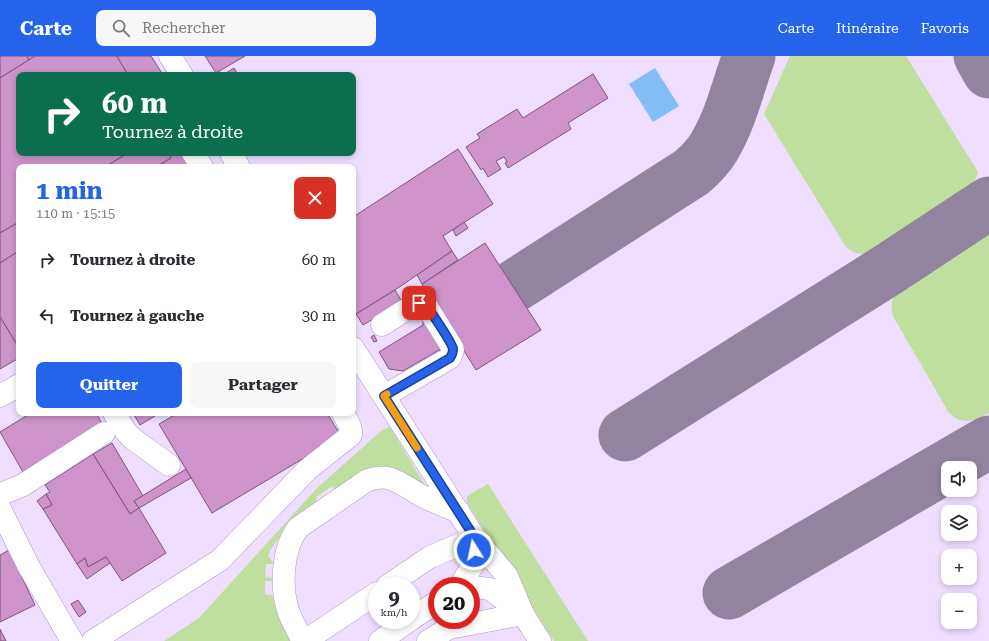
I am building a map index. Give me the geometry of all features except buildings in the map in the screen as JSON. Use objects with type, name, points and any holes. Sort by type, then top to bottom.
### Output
[{"type":"lane","points":[[170,56],[180,72]]},
{"type":"lane","points":[[382,325],[415,304],[424,304],[453,350],[450,358],[384,396]]},
{"type":"lane","points":[[356,353],[475,538],[506,576],[523,614],[540,641]]},
{"type":"lane","points":[[0,396],[16,386]]},
{"type":"lane","points":[[116,416],[126,432],[133,439],[169,465]]},
{"type":"lane","points":[[93,641],[220,560],[307,470],[351,435],[352,430],[345,416]]},
{"type":"lane","points":[[0,493],[23,485],[104,433]]},
{"type":"lane","points":[[368,599],[304,641],[289,612],[285,595],[285,564],[288,548],[292,536],[298,528],[366,481],[379,477],[393,479],[421,495],[459,512]]},
{"type":"lane","points":[[0,509],[28,567],[72,641]]},
{"type":"lane","points":[[465,577],[474,563],[475,538]]},
{"type":"lane","points":[[401,577],[430,557],[475,538]]},
{"type":"lane","points":[[480,588],[490,589],[523,614]]},
{"type":"lane","points":[[428,641],[449,628],[523,614]]},
{"type":"lane","points":[[380,641],[398,629]]},
{"type":"green space","points":[[790,56],[906,56],[978,172],[973,186],[967,193],[871,253],[858,253],[846,247],[764,114]]},
{"type":"green space","points":[[989,233],[989,413],[973,420],[964,421],[959,420],[949,413],[893,316],[892,305],[893,298],[899,289]]},
{"type":"green space","points":[[390,427],[426,487],[403,472],[391,467],[379,467],[336,492],[332,486],[316,497],[317,501],[282,534],[271,549],[268,556],[274,564],[266,564],[265,577],[273,578],[273,581],[265,581],[265,594],[272,595],[276,610],[293,641],[164,641],[199,618],[316,489],[382,430]]},
{"type":"green space","points":[[488,484],[588,641],[554,641],[467,503],[467,496]]},
{"type":"water","points":[[655,68],[679,106],[653,122],[629,84]]},
{"type":"taxiway","points":[[516,285],[698,167],[712,151],[720,136],[734,102],[749,56]]},
{"type":"taxiway","points":[[980,56],[989,72]]},
{"type":"taxiway","points":[[625,435],[889,269],[989,203]]},
{"type":"taxiway","points":[[729,593],[989,442]]},
{"type":"slow traffic","points":[[387,394],[384,396],[417,448]]},
{"type":"route","points":[[419,303],[424,304],[427,307],[436,320],[452,347],[452,354],[450,358],[384,396],[475,538],[474,550]]}]
